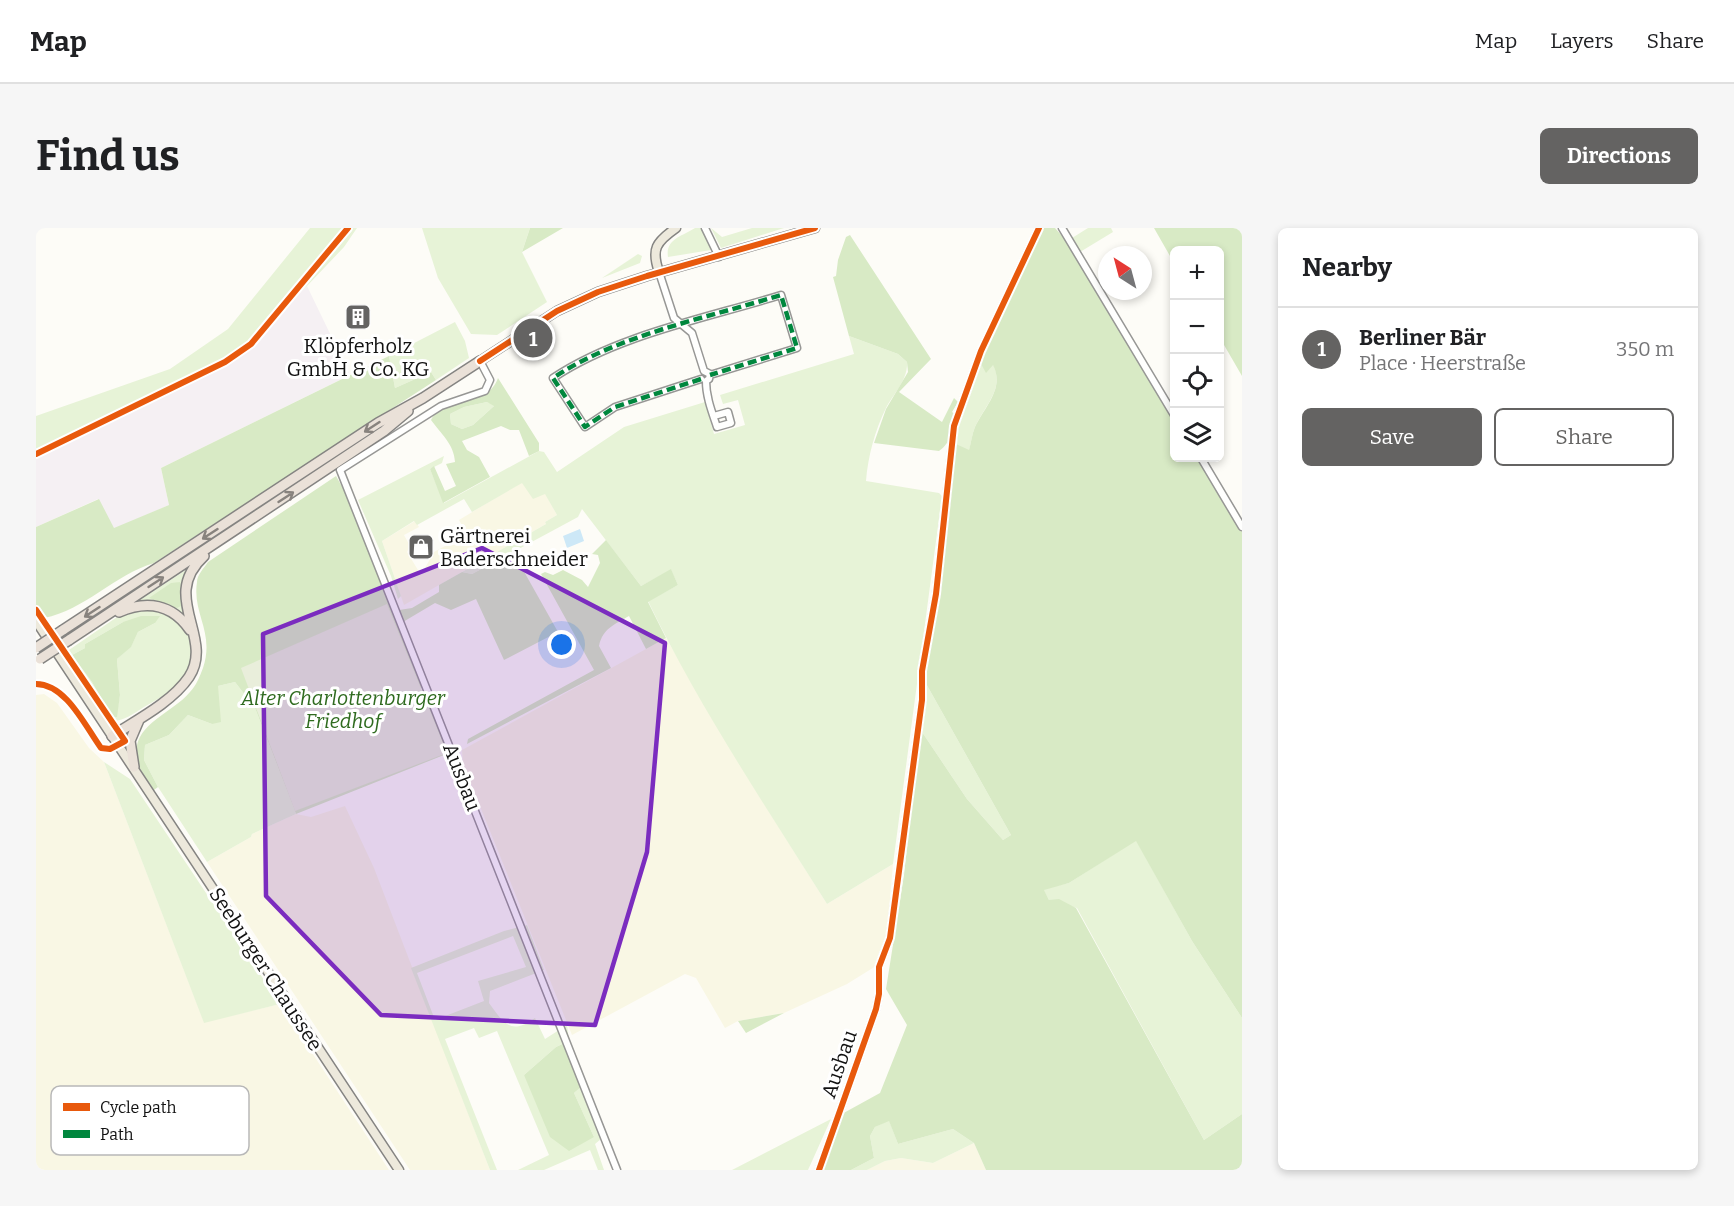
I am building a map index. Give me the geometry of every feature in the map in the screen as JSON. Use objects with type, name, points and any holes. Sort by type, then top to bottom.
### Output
[{"type":"highway","points":[[36,648],[378,423],[423,398],[480,361]]},
{"type":"highway","points":[[38,660],[384,431],[423,398]]},
{"type":"highway","points":[[112,736],[176,691],[190,676],[196,651],[185,599],[188,579],[198,561],[233,532]]},
{"type":"highway","points":[[90,626],[135,606],[156,606],[178,616],[194,636]]},
{"type":"highway","points":[[134,767],[130,741],[135,725],[145,714]]},
{"type":"main road","points":[[659,272],[654,255],[655,249],[664,236],[676,228]]},
{"type":"main road","points":[[480,361],[567,306],[598,292],[659,272],[816,228]]},
{"type":"main road","name":"Seeburger Chaussee","points":[[36,621],[399,1170]]},
{"type":"street","points":[[705,228],[718,257]]},
{"type":"street","name":"Ausbau","points":[[819,1170],[876,1008],[879,994],[879,967],[890,938],[922,700],[922,671],[936,594],[954,426],[981,351],[1039,228]]},
{"type":"street","points":[[1062,228],[1170,408]]},
{"type":"street","points":[[659,272],[674,318],[692,333],[714,416]]},
{"type":"street","points":[[781,295],[797,348],[615,406],[585,426],[553,378],[582,358],[621,343],[681,326],[781,295]]},
{"type":"street","name":"Ausbau","points":[[480,361],[490,380],[485,391],[441,406],[340,470],[617,1170]]},
{"type":"street","points":[[1203,462],[1242,527]]},
{"type":"highlighted area","points":[[482,548],[665,643],[647,852],[595,1025],[381,1015],[266,896],[263,634]]},
{"type":"shaded area","points":[[307,286],[350,375],[161,468],[169,505],[114,529],[98,499],[36,527],[36,455],[222,365],[249,348],[273,316]]},
{"type":"shaded area","points":[[522,482],[545,493],[557,515],[545,522],[546,524],[404,605],[382,541],[415,521],[419,527],[404,535],[410,546],[407,552],[421,575],[434,552],[467,534],[459,520]]},
{"type":"shaded area","points":[[666,638],[748,778],[827,904],[893,864],[886,944],[876,966],[847,984],[784,1013],[738,1021],[725,1028],[696,978],[685,974],[572,1035],[463,764],[462,750]]},
{"type":"shaded area","points":[[44,694],[57,703],[89,748],[104,762],[204,1022],[280,1004],[389,1170],[36,1170],[36,695]]},
{"type":"shaded area","points":[[345,806],[374,868],[490,1170],[410,1170],[207,862],[251,837],[252,834],[296,814],[311,817]]},
{"type":"shaded area","points":[[974,1143],[986,1170],[867,1170],[885,1161],[901,1158],[933,1163]]},
{"type":"green space","points":[[310,228],[357,228],[344,247],[307,286],[273,316],[249,348],[222,365],[36,455],[36,416],[170,369],[228,329]]},
{"type":"green space","points":[[422,228],[530,228],[522,252],[547,302],[497,335],[471,334],[438,278]]},
{"type":"green space","points":[[530,228],[563,228],[522,252]]},
{"type":"green space","points":[[695,228],[702,228],[711,250],[668,257],[669,246],[672,242]]},
{"type":"green space","points":[[711,228],[722,237],[752,228],[784,228],[721,248]]},
{"type":"green space","points":[[1043,228],[1055,228],[1063,237],[1098,295],[1098,300],[1101,300],[1170,414],[1170,462],[1199,462],[1242,532],[1242,1018],[1192,941],[1136,841],[1069,883],[1044,890],[1049,900],[1059,899],[1076,908],[1204,1140],[1242,1114],[1242,1170],[986,1170],[974,1143],[953,1129],[898,1144],[889,1121],[875,1127],[870,1136],[874,1158],[851,1170],[821,1170],[840,1115],[880,1093],[907,1025],[886,989],[904,875],[920,729],[967,799],[1003,840],[1011,835],[924,680],[954,443],[969,450],[975,427],[992,397],[997,381],[993,365],[986,373],[980,362],[986,343]]},
{"type":"green space","points":[[1088,228],[1111,228],[1113,232],[1080,252],[1072,238]]},
{"type":"green space","points":[[1154,228],[1242,228],[1242,376],[1224,345],[1224,246],[1170,246],[1170,256]]},
{"type":"green space","points":[[850,235],[931,359],[899,392],[942,422],[954,398],[958,402],[952,412],[955,414],[951,435],[947,444],[939,451],[874,443],[886,409],[908,372],[907,362],[898,354],[849,336],[833,277],[836,276],[838,260],[846,237]]},
{"type":"green space","points":[[638,254],[642,256],[640,263],[602,278]]},
{"type":"green space","points":[[455,322],[465,341],[469,358],[436,380],[431,372],[395,388],[389,356]]},
{"type":"green space","points":[[849,336],[898,354],[907,362],[903,381],[886,408],[875,434],[866,481],[939,493],[942,496],[893,864],[827,904],[711,717],[648,601],[678,585],[671,570],[641,586],[582,509],[578,517],[472,574],[462,572],[546,524],[545,522],[557,515],[545,494],[533,499],[522,483],[472,512],[464,499],[417,525],[414,521],[382,541],[401,596],[398,599],[391,576],[358,500],[444,456],[442,463],[430,469],[444,503],[539,451],[544,452],[557,472],[624,427],[705,402],[714,434],[745,425],[738,400],[723,404],[720,395],[854,354]]},
{"type":"green space","points":[[389,356],[395,388],[431,372],[436,380],[154,563],[139,568],[73,608],[44,618],[36,607],[36,527],[99,499],[114,528],[169,505],[161,468]]},
{"type":"green space","points":[[980,362],[993,364],[997,381],[992,396],[975,427],[969,451],[954,443],[957,423]]},
{"type":"green space","points":[[498,378],[539,443],[539,451],[529,456],[519,430],[510,430],[501,426],[462,441],[467,450],[479,457],[490,477],[443,503],[430,469],[434,466],[445,491],[456,486],[446,464],[455,462],[452,450],[431,420],[447,406],[476,398],[493,388]],"holes":[[[487,402],[494,406],[473,425],[462,429],[451,424],[450,414],[464,407]]]},
{"type":"green space","points":[[487,402],[495,405],[473,425],[462,429],[451,424],[450,414],[464,407]]},
{"type":"green space","points":[[336,476],[344,490],[423,687],[391,699],[413,697],[425,693],[449,753],[296,814],[255,708],[235,682],[218,686],[221,722],[212,724],[188,715],[169,735],[145,745],[144,760],[158,787],[154,790],[139,766],[136,752],[138,741],[152,723],[192,690],[203,668],[206,644],[196,593],[199,574],[208,562]]},
{"type":"green space","points":[[606,540],[641,586],[671,569],[678,585],[648,602],[666,638],[646,649],[629,616],[610,628],[601,640],[599,646],[611,668],[467,744],[468,739],[594,670],[541,574],[545,572],[553,575],[563,570],[582,580],[588,587],[600,563],[598,555],[592,554]]},
{"type":"green space","points":[[513,552],[558,632],[504,660],[476,599],[451,610],[435,603],[403,622],[399,610],[412,608],[439,592],[439,585],[462,572],[472,574]]},
{"type":"green space","points":[[192,566],[188,621],[140,602]],"holes":[[[180,582],[180,601],[150,598]]]},
{"type":"green space","points":[[180,582],[181,606],[177,608],[149,598],[171,583]]},
{"type":"green space","name":"Alter Charlottenburger Friedhof","points":[[387,604],[447,753],[295,811],[241,668]]},
{"type":"green space","points":[[141,608],[169,612],[177,617],[191,641],[192,660],[185,677],[171,690],[128,717],[110,721],[67,660],[69,650],[120,615]],"holes":[[[123,622],[155,623],[138,632],[131,646],[117,659],[120,695],[116,717],[112,716],[92,682],[72,655],[85,648],[85,644]]]},
{"type":"green space","points":[[141,616],[160,616],[155,623],[138,632],[131,647],[117,659],[120,695],[117,717],[112,717],[92,682],[72,655],[85,648],[85,644],[123,622]]},
{"type":"green space","points":[[924,680],[1011,835],[1003,840],[967,799],[920,729]]},
{"type":"green space","points":[[235,682],[255,708],[296,814],[252,834],[251,837],[207,862],[158,787],[144,760],[145,745],[169,735],[188,715],[212,724],[218,686]]},
{"type":"green space","points":[[104,762],[130,779],[280,1004],[204,1023]]},
{"type":"green space","points":[[1136,840],[1192,941],[1242,1018],[1242,1114],[1204,1140],[1077,908],[1049,900],[1043,889],[1069,883]]},
{"type":"green space","points":[[527,925],[544,970],[490,991],[489,1003],[508,1025],[519,1026],[535,1018],[545,1039],[567,1025],[569,1041],[556,1047],[524,1075],[594,1137],[574,1093],[581,1087],[601,1139],[595,1144],[604,1170],[598,1170],[590,1150],[544,1170],[518,1170],[549,1155],[497,1031],[479,1038],[474,1028],[445,1039],[497,1170],[490,1170],[411,968],[504,931]],"holes":[[[513,936],[526,967],[478,981],[484,1001],[435,1020],[417,973]]]},
{"type":"green space","points":[[784,1013],[746,1033],[738,1021]]},
{"type":"green space","points":[[569,1041],[584,1079],[581,1087],[574,1093],[594,1137],[569,1151],[550,1137],[524,1075],[556,1047]]},
{"type":"green space","points":[[831,1119],[808,1170],[732,1170]]},
{"type":"green space","points":[[889,1120],[898,1144],[953,1129],[974,1143],[933,1163],[901,1158],[885,1161],[867,1170],[851,1170],[874,1158],[870,1136],[875,1127]]},
{"type":"water","points":[[580,529],[584,541],[567,548],[563,536]]},
{"type":"marked path","points":[[701,379],[615,407],[585,427],[553,378],[578,363],[634,339],[781,295],[797,348],[710,375]]},
{"type":"cycle path","points":[[36,454],[225,362],[251,344],[348,228]]},
{"type":"cycle path","points":[[480,361],[557,311],[598,292],[815,228]]},
{"type":"cycle path","points":[[819,1170],[876,1009],[879,994],[879,967],[890,938],[922,700],[922,671],[936,594],[954,426],[981,351],[1039,228]]},
{"type":"cycle path","points":[[36,610],[125,741],[110,749],[101,748],[66,698],[47,686],[36,684]]},
{"type":"place","name":"Klöpferholz GmbH & Co. KG","points":[[358,317]]},
{"type":"place","name":"Berliner Bär","points":[[533,338]]},
{"type":"place","name":"Gärtnerei Baderschneider","points":[[421,547]]}]
